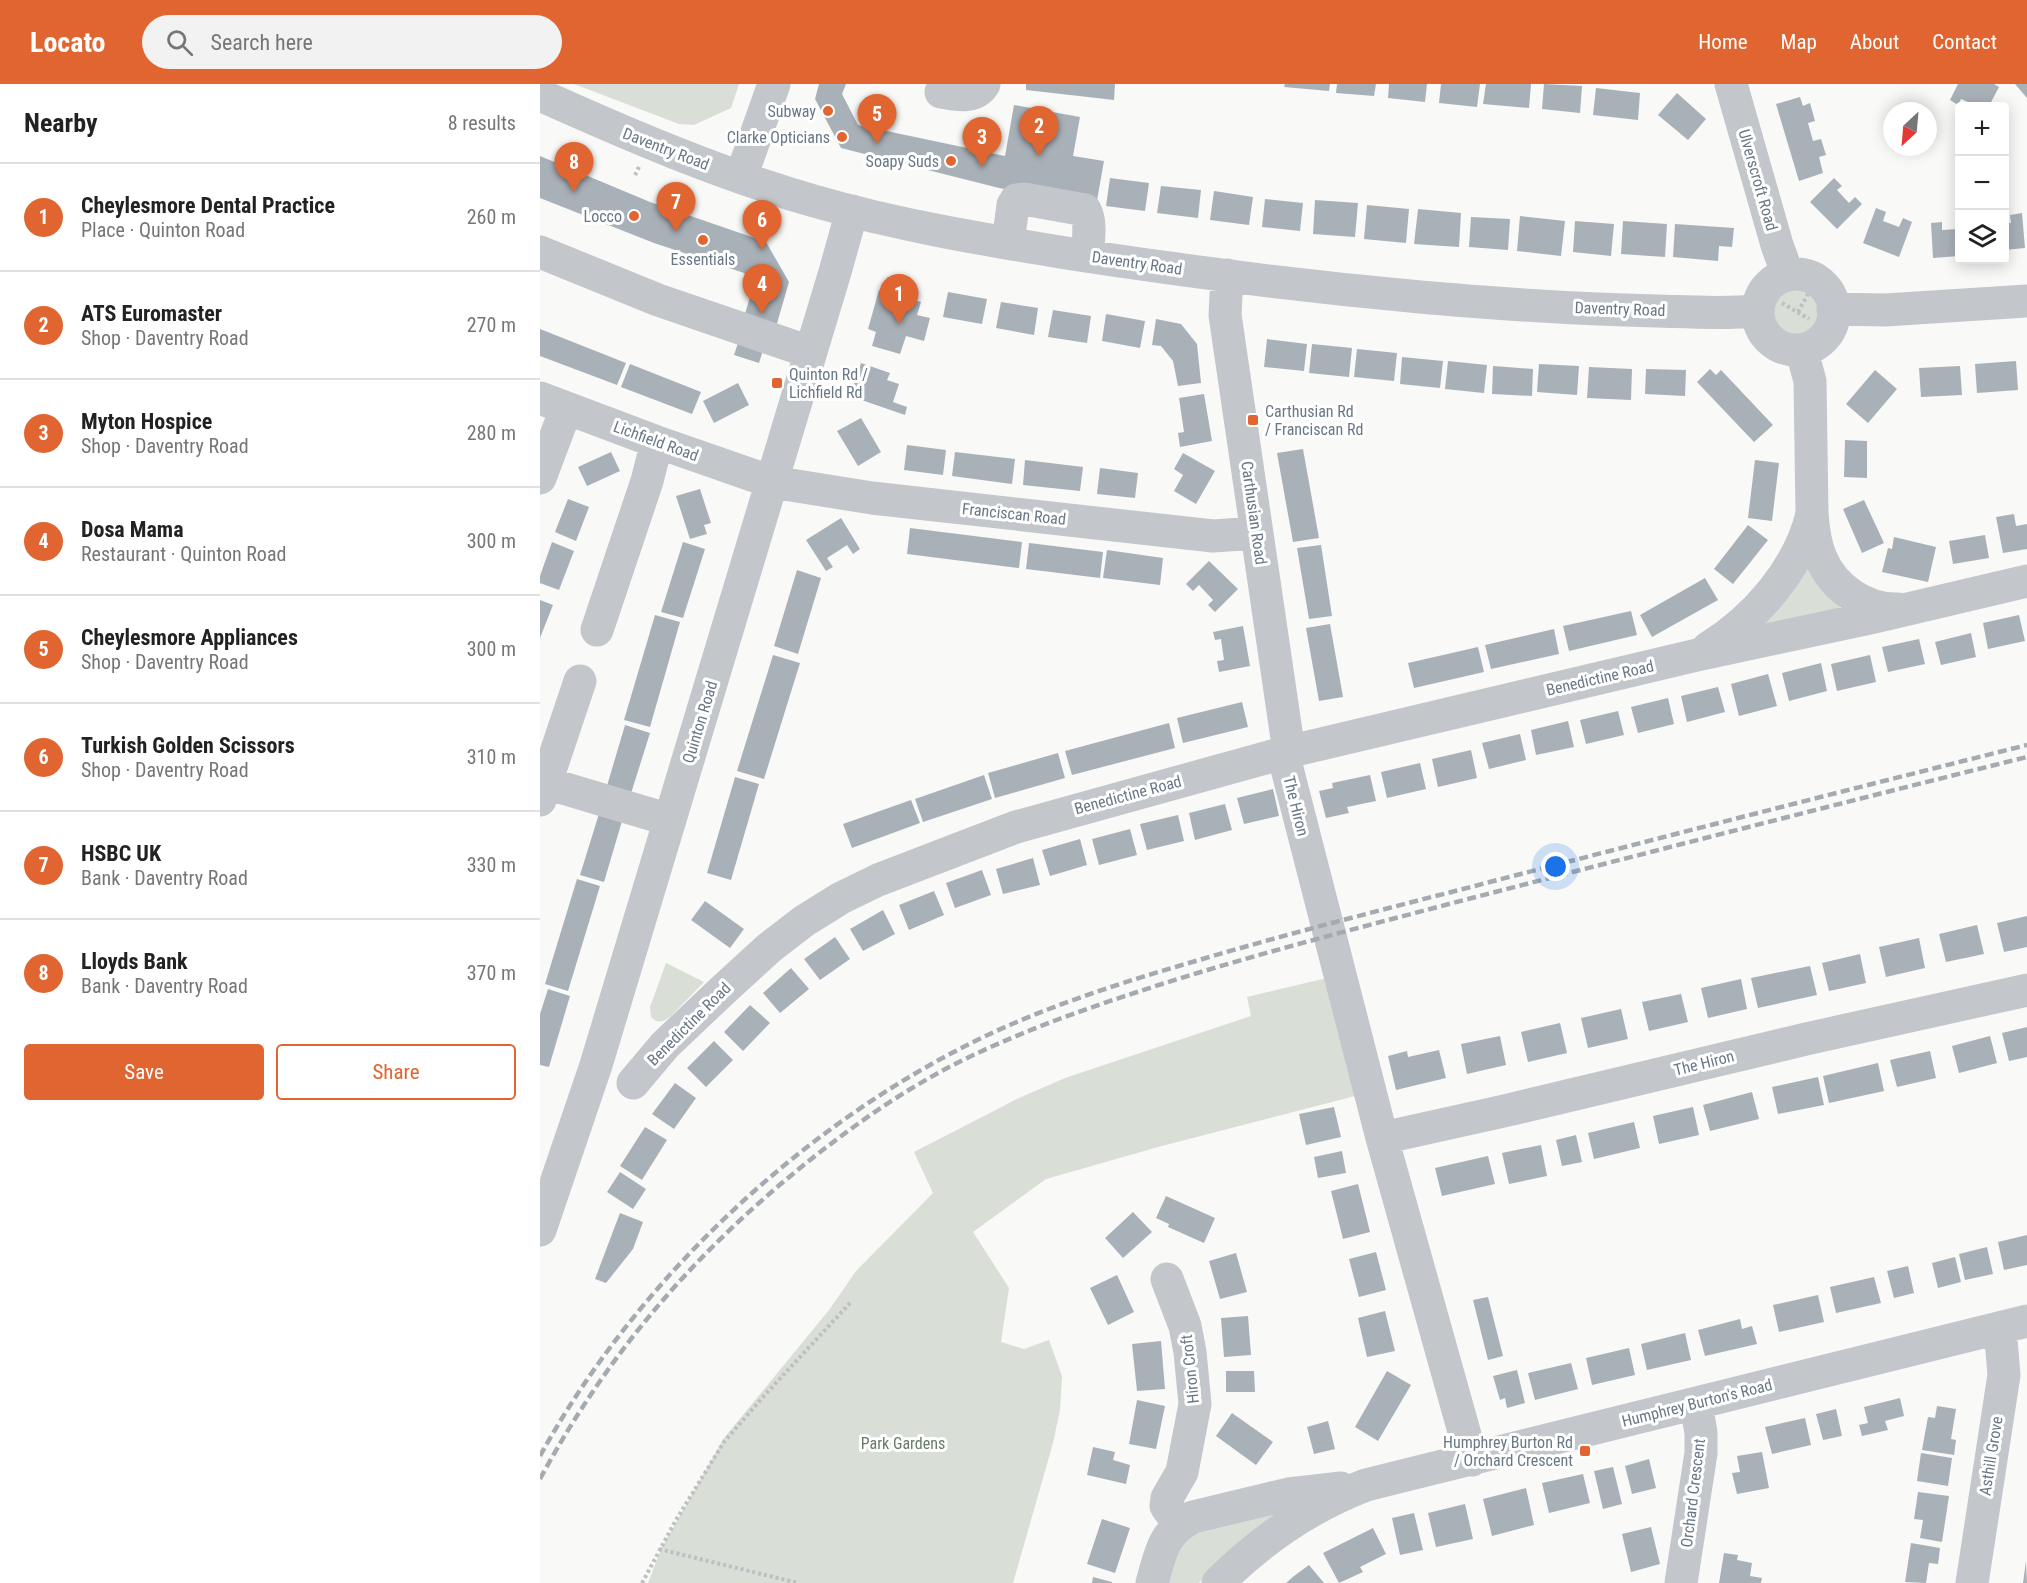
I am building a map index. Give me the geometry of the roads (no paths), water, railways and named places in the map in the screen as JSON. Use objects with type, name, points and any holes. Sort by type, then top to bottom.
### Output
[{"type":"street","points":[[741,177],[774,84]]},
{"type":"street","points":[[941,92],[965,95],[981,89],[984,84]]},
{"type":"street","name":"Ulverscroft Road","points":[[1731,84],[1777,245],[1762,329],[1772,342],[1784,349],[1798,350]]},
{"type":"street","name":"Daventry Road","points":[[540,95],[648,142],[741,177],[852,211],[921,228],[1087,256],[1227,275],[1357,291],[1487,303],[1737,313],[1800,274],[1816,280],[1828,293],[1831,320]]},
{"type":"street","points":[[1008,243],[1013,205],[1016,200],[1024,199],[1085,210],[1089,225],[1087,256]]},
{"type":"street","name":"Quinton Road","points":[[543,1211],[596,1065],[852,211]]},
{"type":"street","points":[[540,252],[658,300],[810,352]]},
{"type":"street","name":"Carthusian Road","points":[[1227,275],[1224,315],[1257,533],[1286,752]]},
{"type":"street","points":[[1798,350],[1816,344],[1831,320],[1895,309],[2027,301]]},
{"type":"street","name":"Benedictine Road","points":[[1798,350],[1804,359],[1810,381],[1812,513],[1814,534],[1822,561],[1839,585],[1866,604],[1892,610],[1906,609]]},
{"type":"street","points":[[540,478],[564,408],[594,439],[623,452]]},
{"type":"street","name":"Lichfield Road","points":[[564,408],[772,482]]},
{"type":"street","points":[[597,630],[647,481],[657,442]]},
{"type":"street","name":"Franciscan Road","points":[[772,482],[837,493],[1213,536],[1257,533]]},
{"type":"street","name":"Benedictine Road","points":[[1696,655],[1729,633],[1778,584],[1803,541],[1812,513]]},
{"type":"street","points":[[1906,609],[2027,581]]},
{"type":"street","name":"Benedictine Road","points":[[633,1083],[665,1045],[769,948],[796,927],[841,898],[907,868],[1016,827],[1286,752],[1696,655],[1906,609]]},
{"type":"street","points":[[580,681],[543,791],[670,820]]},
{"type":"street","name":"The Hiron","points":[[1286,752],[1382,1138],[1472,1460]]},
{"type":"street","name":"The Hiron","points":[[1382,1138],[1504,1112],[1806,1039],[2027,990]]},
{"type":"street","name":"Hiron Croft","points":[[1167,1279],[1185,1326],[1195,1404],[1182,1472],[1167,1498],[1166,1506],[1179,1524]]},
{"type":"street","name":"Humphrey Burton's Road","points":[[1179,1524],[1193,1517],[1289,1494],[1366,1485],[1472,1460],[2014,1324]]},
{"type":"street","name":"Asthill Grove","points":[[1972,1583],[2014,1324]]},
{"type":"street","name":"Orchard Crescent","points":[[1681,1583],[1701,1453],[1701,1433],[1696,1403]]},
{"type":"street","name":"Humphrey Burton's Road","points":[[1227,1574],[1260,1545],[1303,1516],[1329,1501],[1366,1485]]},
{"type":"street","points":[[1152,1583],[1165,1542],[1179,1524]]},
{"type":"railway","points":[[540,1456],[581,1388],[629,1323],[683,1261],[742,1202],[804,1149],[871,1101],[940,1059],[1012,1024],[1108,988],[1270,940],[1674,834],[2027,745]]},
{"type":"railway","points":[[540,1479],[595,1388],[626,1346],[658,1305],[730,1230],[769,1194],[846,1132],[902,1094],[961,1061],[1035,1028],[1162,984],[1238,961],[1468,899],[2027,757]]},
{"type":"place","name":"Subway","points":[[828,111]]},
{"type":"place","name":"Clarke Opticians","points":[[842,137]]},
{"type":"place","name":"Cheylesmore Appliances","points":[[877,144]]},
{"type":"place","name":"ATS Euromaster","points":[[1039,156]]},
{"type":"place","name":"Soapy Suds","points":[[951,161]]},
{"type":"place","name":"Myton Hospice","points":[[982,167]]},
{"type":"place","name":"Lloyds Bank","points":[[574,192]]},
{"type":"place","name":"Locco","points":[[634,216]]},
{"type":"place","name":"HSBC UK","points":[[676,232]]},
{"type":"place","name":"Essentials","points":[[703,240]]},
{"type":"place","name":"Turkish Golden Scissors","points":[[762,250]]},
{"type":"place","name":"Dosa Mama","points":[[762,314]]},
{"type":"place","name":"Cheylesmore Dental Practice","points":[[899,324]]},
{"type":"place","name":"Quinton Rd / Lichfield Rd","points":[[777,383]]},
{"type":"place","name":"Carthusian Rd / Franciscan Rd","points":[[1253,420]]},
{"type":"place","name":"Humphrey Burton Rd / Orchard Crescent","points":[[1585,1451]]},
{"type":"park label","name":"Park Gardens","points":[[903,1443]]}]
